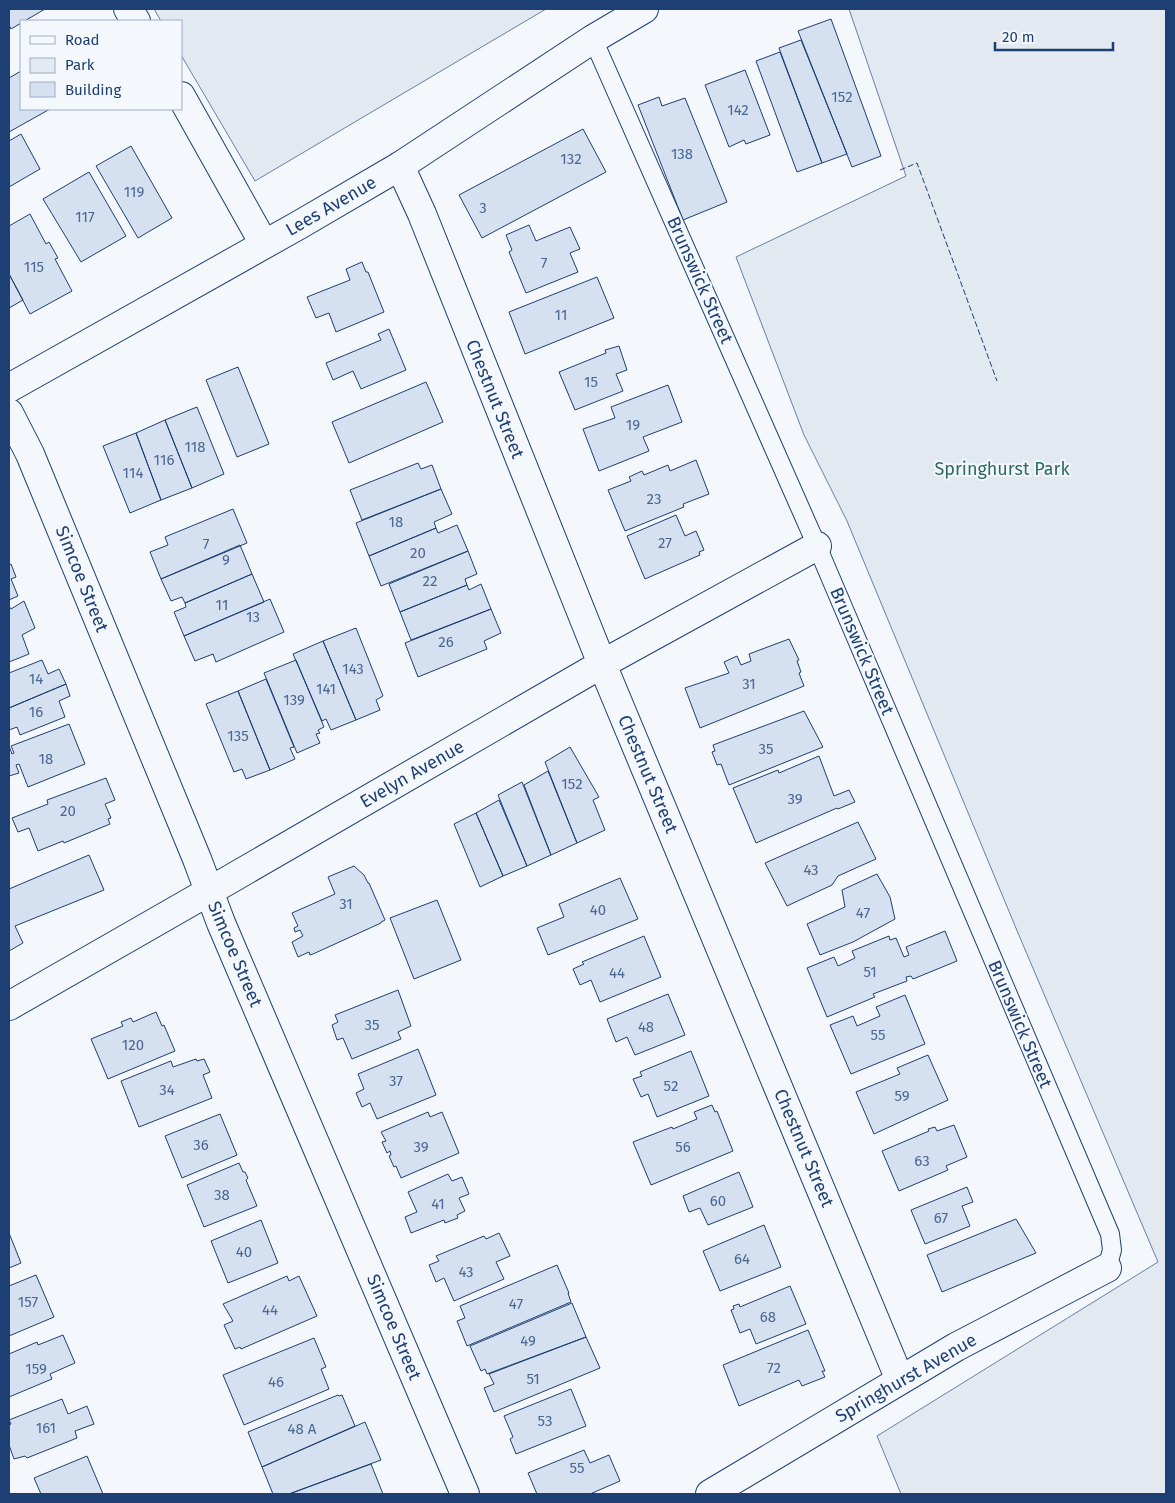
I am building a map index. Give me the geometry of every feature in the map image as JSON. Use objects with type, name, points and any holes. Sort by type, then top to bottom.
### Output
[{"type":"main road","points":[[128,9],[135,20]]},
{"type":"main road","name":"Lees Avenue","points":[[9,388],[400,166],[593,39],[644,9]]},
{"type":"main road","points":[[182,98],[264,244]]},
{"type":"main road","name":"Chestnut Street","points":[[400,166],[422,214],[602,664],[900,1380]]},
{"type":"main road","name":"Simcoe Street","points":[[9,413],[30,454],[197,859],[208,892],[465,1494]]},
{"type":"main road","name":"Evelyn Avenue","points":[[9,1006],[602,664],[817,546]]},
{"type":"main road","name":"Springhurst Avenue","points":[[710,1494],[956,1347],[1106,1268]]},
{"type":"lane","name":"Brunswick Street","points":[[593,39],[817,546],[1110,1234],[1112,1250],[1106,1268]]},
{"type":"green space","points":[[154,9],[546,9],[255,181],[182,57],[182,20],[160,20]]},
{"type":"green space","name":"Springhurst Park","points":[[849,9],[1166,9],[1166,1494],[901,1494],[877,1436],[1158,1262],[1018,933],[847,521],[804,435],[736,257],[906,176]]},
{"type":"building","points":[[9,9],[45,9],[26,20],[20,20],[20,24],[11,29],[9,25]]},
{"type":"building","points":[[831,19],[881,156],[852,167],[798,31]]},
{"type":"building","points":[[801,40],[847,154],[822,163],[779,48]]},
{"type":"building","points":[[780,52],[822,163],[797,172],[756,61]]},
{"type":"building","points":[[745,70],[770,135],[746,144],[744,140],[729,147],[705,85]]},
{"type":"building","points":[[20,72],[20,110],[48,110],[9,132],[9,78]]},
{"type":"building","points":[[659,97],[662,106],[685,98],[727,202],[683,220],[638,105]]},
{"type":"building","points":[[583,129],[606,172],[482,238],[459,195]]},
{"type":"building","points":[[21,134],[40,169],[9,187],[9,141]]},
{"type":"building","points":[[131,146],[172,218],[138,238],[96,166]]},
{"type":"building","points":[[89,172],[126,236],[81,262],[43,199]]},
{"type":"building","points":[[30,214],[46,244],[49,242],[58,258],[55,259],[72,291],[30,314],[9,274],[9,226]]},
{"type":"building","points":[[529,225],[536,241],[570,227],[580,249],[570,253],[578,272],[526,293],[509,252],[512,250],[506,235]]},
{"type":"building","points":[[362,262],[384,312],[336,332],[329,313],[316,318],[307,297],[350,280],[346,269]]},
{"type":"building","points":[[9,274],[23,300],[9,308]]},
{"type":"building","points":[[597,277],[614,318],[525,354],[509,312]]},
{"type":"building","points":[[389,329],[406,370],[361,389],[353,371],[333,380],[326,363],[381,340],[378,334]]},
{"type":"building","points":[[619,346],[627,370],[616,374],[623,391],[575,410],[559,372],[606,353],[605,350]]},
{"type":"building","points":[[238,367],[269,444],[237,457],[206,380]]},
{"type":"building","points":[[426,382],[443,422],[349,463],[332,422]]},
{"type":"building","points":[[668,385],[682,422],[643,437],[649,451],[599,471],[583,429],[615,418],[611,407]]},
{"type":"building","points":[[197,407],[224,474],[192,488],[165,420]]},
{"type":"building","points":[[165,420],[192,488],[161,500],[136,433]]},
{"type":"building","points":[[136,433],[161,500],[130,513],[103,446]]},
{"type":"building","points":[[696,460],[709,494],[683,504],[684,507],[625,531],[608,490],[631,481],[629,477],[642,471],[644,475],[668,465],[670,471]]},
{"type":"building","points":[[418,463],[421,469],[432,465],[441,489],[362,520],[350,490]]},
{"type":"building","points":[[441,489],[452,514],[434,522],[436,528],[369,556],[356,523]]},
{"type":"building","points":[[233,509],[247,543],[161,579],[150,552],[168,545],[165,537]]},
{"type":"building","points":[[676,515],[685,536],[696,531],[704,550],[699,552],[700,555],[645,579],[627,536]]},
{"type":"building","points":[[457,525],[468,551],[381,586],[369,556],[436,528],[438,533]]},
{"type":"building","points":[[240,545],[252,574],[185,603],[182,597],[171,601],[161,579]]},
{"type":"building","points":[[468,551],[477,574],[465,579],[467,585],[400,612],[389,584]]},
{"type":"building","points":[[11,564],[16,577],[11,579],[18,596],[9,600],[9,565]]},
{"type":"building","points":[[252,574],[264,602],[184,636],[174,612],[186,607],[185,603]]},
{"type":"building","points":[[481,584],[491,609],[411,640],[400,612],[467,585],[469,590]]},
{"type":"building","points":[[270,599],[284,632],[216,662],[213,654],[195,661],[184,636]]},
{"type":"building","points":[[24,601],[35,628],[22,635],[29,654],[9,662],[9,606],[11,609]]},
{"type":"building","points":[[491,609],[501,633],[484,641],[487,649],[418,677],[405,643]]},
{"type":"building","points":[[356,628],[383,696],[376,700],[380,710],[356,720],[323,641]]},
{"type":"building","points":[[789,639],[799,660],[797,661],[801,672],[799,673],[804,686],[700,728],[685,688],[729,673],[724,662],[737,656],[741,665],[751,661],[749,654]]},
{"type":"building","points":[[323,641],[356,720],[331,730],[326,719],[322,721],[293,654]]},
{"type":"building","points":[[42,660],[48,674],[59,669],[66,684],[9,708],[9,673]]},
{"type":"building","points":[[296,660],[324,727],[318,730],[320,733],[316,734],[320,743],[297,753],[264,673]]},
{"type":"building","points":[[266,679],[294,747],[290,748],[295,759],[270,770],[238,691]]},
{"type":"building","points":[[66,684],[70,696],[59,701],[65,717],[20,735],[17,727],[9,730],[9,708]]},
{"type":"building","points":[[238,691],[270,770],[246,779],[242,769],[234,772],[206,704]]},
{"type":"building","points":[[804,711],[823,747],[729,785],[721,764],[717,765],[712,752],[715,751],[713,745]]},
{"type":"building","points":[[69,724],[85,764],[28,787],[19,764],[16,765],[19,773],[9,776],[9,746],[12,754],[14,753],[11,746]]},
{"type":"building","points":[[570,747],[599,797],[593,800],[605,830],[577,843],[545,762]]},
{"type":"building","points":[[819,756],[834,796],[849,790],[855,802],[756,843],[733,788],[778,770],[779,773]]},
{"type":"building","points":[[548,771],[577,843],[551,855],[524,785]]},
{"type":"building","points":[[106,778],[115,800],[105,804],[111,818],[108,819],[110,824],[64,843],[63,841],[38,851],[29,828],[18,832],[12,818],[48,804],[47,800]]},
{"type":"building","points":[[522,782],[551,855],[527,866],[498,795]]},
{"type":"building","points":[[499,800],[527,866],[503,876],[476,813]]},
{"type":"building","points":[[476,813],[503,876],[480,887],[454,824]]},
{"type":"building","points":[[858,822],[876,859],[838,876],[832,885],[787,906],[765,863]]},
{"type":"building","points":[[89,855],[104,890],[15,926],[23,943],[9,951],[9,889]]},
{"type":"building","points":[[354,866],[364,875],[369,883],[385,920],[313,954],[310,955],[309,952],[298,957],[292,942],[303,936],[300,930],[295,932],[294,928],[298,926],[292,913],[335,894],[328,877]]},
{"type":"building","points":[[877,874],[890,897],[895,919],[853,942],[820,955],[807,924],[845,907],[842,890]]},
{"type":"building","points":[[620,878],[638,919],[548,955],[537,928],[564,917],[559,904]]},
{"type":"building","points":[[437,900],[461,960],[414,979],[390,918]]},
{"type":"building","points":[[945,931],[957,961],[913,979],[911,976],[906,977],[907,981],[873,994],[875,997],[827,1017],[807,968],[834,957],[838,966],[855,958],[852,951],[889,936],[890,940],[896,938],[904,957],[909,955],[906,947]]},
{"type":"building","points":[[644,936],[661,977],[600,1002],[591,980],[580,985],[573,969],[584,964],[582,962]]},
{"type":"building","points":[[398,990],[411,1026],[398,1032],[401,1039],[352,1059],[343,1038],[337,1040],[332,1025],[338,1022],[335,1015]]},
{"type":"building","points":[[668,994],[685,1035],[635,1055],[627,1037],[616,1042],[607,1019]]},
{"type":"building","points":[[905,995],[925,1044],[851,1074],[830,1025],[853,1016],[857,1026],[880,1016],[876,1007]]},
{"type":"building","points":[[156,1012],[175,1051],[108,1079],[91,1039],[123,1026],[121,1022],[131,1018],[133,1022]]},
{"type":"building","points":[[418,1049],[436,1095],[377,1119],[370,1103],[362,1107],[356,1093],[364,1089],[358,1074]]},
{"type":"building","points":[[691,1051],[709,1096],[657,1117],[648,1094],[641,1097],[633,1079],[642,1076],[640,1072]]},
{"type":"building","points":[[928,1055],[948,1100],[874,1134],[856,1092],[900,1074],[897,1068]]},
{"type":"building","points":[[196,1059],[197,1061],[204,1059],[210,1072],[203,1075],[212,1098],[139,1127],[121,1081],[171,1061],[173,1067]]},
{"type":"building","points":[[712,1105],[715,1112],[717,1111],[733,1151],[651,1185],[633,1142],[697,1119],[694,1112]]},
{"type":"building","points":[[428,1112],[430,1117],[442,1112],[459,1153],[401,1178],[389,1156],[391,1155],[390,1151],[387,1153],[382,1142],[386,1141],[381,1132]]},
{"type":"building","points":[[220,1114],[237,1155],[182,1178],[165,1136]]},
{"type":"building","points":[[954,1125],[967,1157],[946,1166],[948,1170],[899,1191],[882,1151],[929,1131],[928,1129],[935,1127],[937,1131]]},
{"type":"building","points":[[239,1163],[248,1178],[246,1180],[257,1206],[204,1227],[187,1185]]},
{"type":"building","points":[[739,1172],[753,1207],[708,1225],[700,1208],[689,1212],[683,1196]]},
{"type":"building","points":[[448,1174],[452,1181],[462,1177],[469,1194],[459,1198],[465,1211],[457,1215],[458,1218],[445,1223],[444,1220],[411,1233],[405,1217],[417,1212],[408,1192]]},
{"type":"building","points":[[967,1187],[973,1202],[962,1206],[970,1226],[925,1244],[911,1210]]},
{"type":"building","points":[[1016,1219],[1036,1253],[942,1292],[927,1255]]},
{"type":"building","points":[[261,1220],[278,1263],[228,1283],[211,1241]]},
{"type":"building","points":[[764,1225],[781,1267],[720,1291],[703,1251]]},
{"type":"building","points":[[9,1233],[21,1263],[9,1268]]},
{"type":"building","points":[[499,1233],[510,1256],[496,1262],[504,1279],[454,1301],[444,1278],[436,1282],[429,1265],[439,1261],[436,1256],[484,1236],[486,1239]]},
{"type":"building","points":[[557,1265],[571,1302],[467,1346],[457,1321],[465,1318],[460,1306]]},
{"type":"building","points":[[36,1275],[54,1317],[9,1336],[9,1286]]},
{"type":"building","points":[[287,1276],[289,1281],[299,1276],[317,1316],[241,1349],[240,1347],[235,1349],[224,1325],[233,1321],[223,1304]]},
{"type":"building","points":[[790,1286],[806,1324],[756,1344],[750,1329],[740,1333],[731,1310],[734,1309],[733,1306],[739,1304],[740,1307]]},
{"type":"building","points":[[572,1303],[586,1337],[487,1374],[485,1369],[481,1371],[470,1346]]},
{"type":"building","points":[[808,1330],[825,1371],[822,1371],[825,1377],[802,1386],[799,1380],[739,1406],[723,1365]]},
{"type":"building","points":[[63,1335],[75,1363],[50,1374],[52,1379],[9,1397],[9,1354],[37,1342],[38,1345]]},
{"type":"building","points":[[586,1337],[600,1368],[494,1412],[484,1388],[494,1384],[489,1374]]},
{"type":"building","points":[[314,1338],[326,1367],[321,1369],[329,1389],[244,1425],[223,1375]]},
{"type":"building","points":[[571,1389],[586,1426],[516,1454],[510,1439],[513,1437],[504,1416]]},
{"type":"building","points":[[342,1395],[355,1426],[262,1467],[248,1432]]},
{"type":"building","points":[[62,1399],[68,1414],[87,1406],[94,1424],[75,1431],[77,1438],[27,1458],[25,1456],[14,1459],[9,1445],[9,1425],[11,1424],[9,1420]]},
{"type":"building","points":[[365,1422],[381,1460],[289,1494],[273,1494],[262,1467]]},
{"type":"building","points":[[584,1450],[590,1463],[609,1455],[620,1481],[590,1494],[537,1494],[528,1473]]},
{"type":"building","points":[[87,1456],[103,1494],[41,1494],[34,1478]]},
{"type":"building","points":[[371,1464],[383,1494],[289,1494]]},
{"type":"fence","points":[[900,170],[917,163],[997,381]]}]
